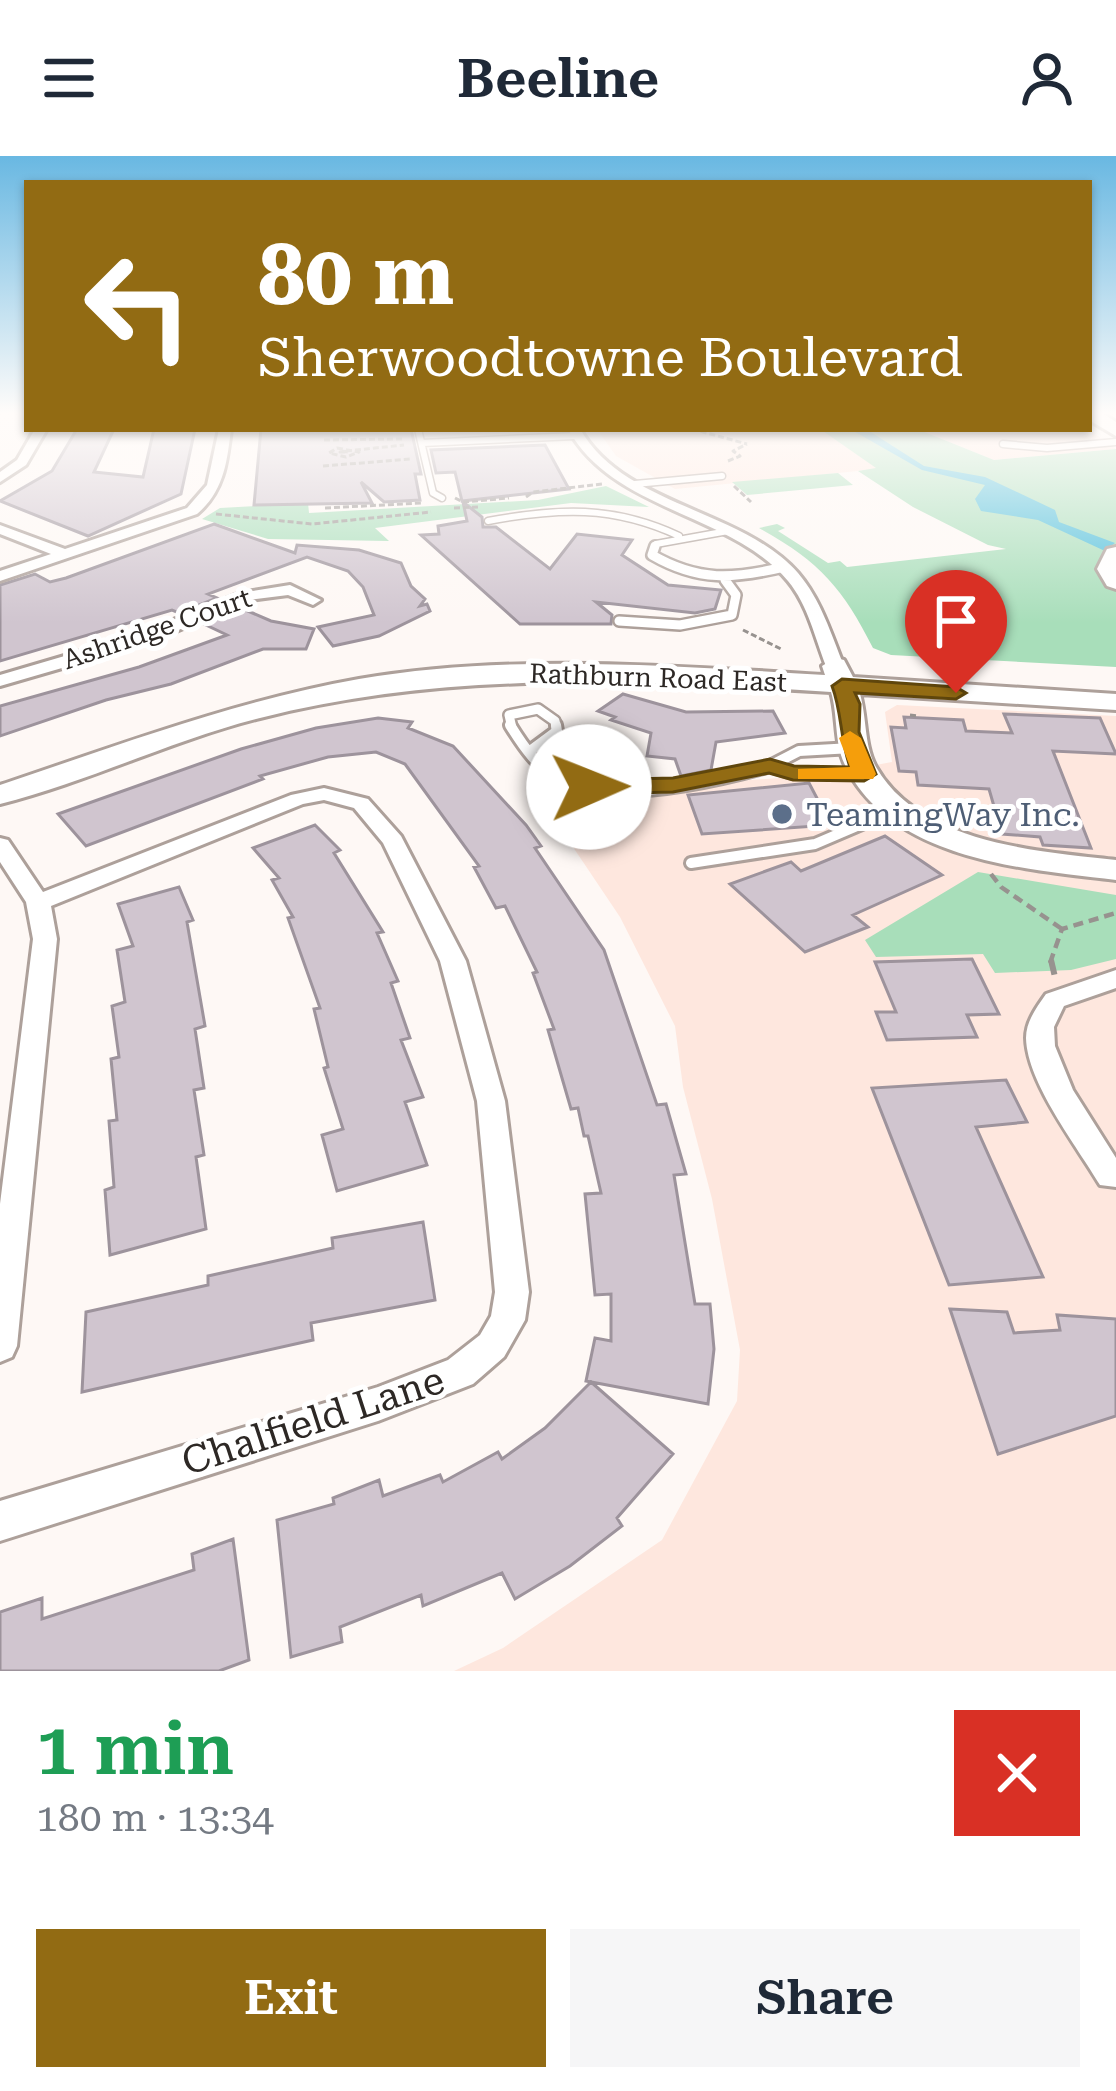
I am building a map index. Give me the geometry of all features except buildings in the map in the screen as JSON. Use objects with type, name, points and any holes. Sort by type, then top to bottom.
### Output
[{"type":"main road","points":[[1116,554],[1109,569],[1116,580]]},
{"type":"street","points":[[0,576],[192,511],[209,500],[216,482]]},
{"type":"street","points":[[631,482],[728,531],[784,567],[801,586],[850,704],[848,732],[859,761],[898,808],[939,831],[1004,854],[1116,870]]},
{"type":"street","points":[[0,529],[64,554]]},
{"type":"street","name":"Ashridge Court","points":[[0,681],[142,640],[246,596],[276,589],[313,600]]},
{"type":"street","name":"Rathburn Road East","points":[[0,772],[234,697],[468,657],[574,654],[1116,702]]},
{"type":"street","name":"Rathburn Road East","points":[[0,795],[194,727],[362,687],[581,670],[1116,681]]},
{"type":"street","name":"Chalfield Lane","points":[[0,1521],[378,1403],[460,1372],[492,1346],[508,1320],[512,1292],[490,1101],[453,961],[393,841],[361,803],[342,795],[298,800],[38,902]]},
{"type":"street","points":[[0,844],[38,902],[45,939],[0,1346]]},
{"type":"street","points":[[1111,1176],[1053,1075],[1041,1049],[1040,1031],[1055,1000],[1116,979]]},
{"type":"lane","points":[[429,482],[433,494],[442,498]]},
{"type":"lane","points":[[635,484],[660,482]]},
{"type":"lane","points":[[488,521],[546,510],[597,509],[640,516],[680,537]]},
{"type":"lane","points":[[592,522],[597,509]]},
{"type":"lane","points":[[728,531],[656,544],[652,555],[686,576],[725,580],[784,567]]},
{"type":"lane","points":[[620,621],[680,625],[732,615],[736,595],[725,580]]},
{"type":"lane","points":[[530,751],[557,730],[555,721],[538,709],[508,715],[507,721],[530,751],[565,782],[589,787],[722,779],[770,766],[785,753],[819,747],[859,761]]},
{"type":"lane","points":[[614,759],[642,786]]},
{"type":"lane","points":[[770,766],[793,773],[859,761]]},
{"type":"lane","points":[[691,863],[815,844],[898,808]]},
{"type":"path","points":[[325,508],[451,495],[463,502],[527,497],[533,492],[582,490],[604,483]]},
{"type":"path","points":[[192,511],[312,524],[464,507],[510,507]]},
{"type":"path","points":[[731,624],[781,649]]},
{"type":"path","points":[[910,715],[919,716]]},
{"type":"path","points":[[990,871],[1000,887],[1062,928],[1116,913]]},
{"type":"path","points":[[1056,980],[1049,962],[1062,928]]},
{"type":"shaded area","points":[[662,482],[749,482],[675,489]]},
{"type":"shaded area","points":[[897,705],[1116,716],[1116,1671],[454,1671],[503,1648],[662,1540],[737,1401],[740,1350],[712,1199],[683,1087],[675,1026],[620,917],[538,795],[821,775],[892,762],[885,712]]},
{"type":"green space","points":[[732,482],[849,482],[853,485],[747,495]]},
{"type":"green space","points":[[874,482],[1116,482],[1116,547],[1102,554],[1101,567],[1116,588],[1116,667],[891,655],[873,648],[827,578],[798,552],[759,528],[777,524],[785,528],[778,531],[828,563],[840,561],[847,567],[1006,549],[988,545]]},
{"type":"green space","points":[[606,486],[649,507],[571,503],[375,528],[389,541],[268,539],[202,519],[220,508],[308,503],[309,513],[538,500]]},
{"type":"green space","points":[[978,872],[1116,895],[1116,959],[1071,970],[995,973],[983,954],[876,957],[865,940]]},
{"type":"water","points":[[971,482],[995,482],[1055,510],[1059,522],[1115,543],[1105,551],[1038,520],[981,511],[975,499],[985,485]]},
{"type":"slow traffic","points":[[806,774],[864,774],[850,738]]},
{"type":"place","name":"TeamingWay Inc.","points":[[782,814]]},
{"type":"route","points":[[589,787],[673,785],[770,766],[793,773],[864,774],[848,732],[850,704],[842,686],[956,693]]}]
